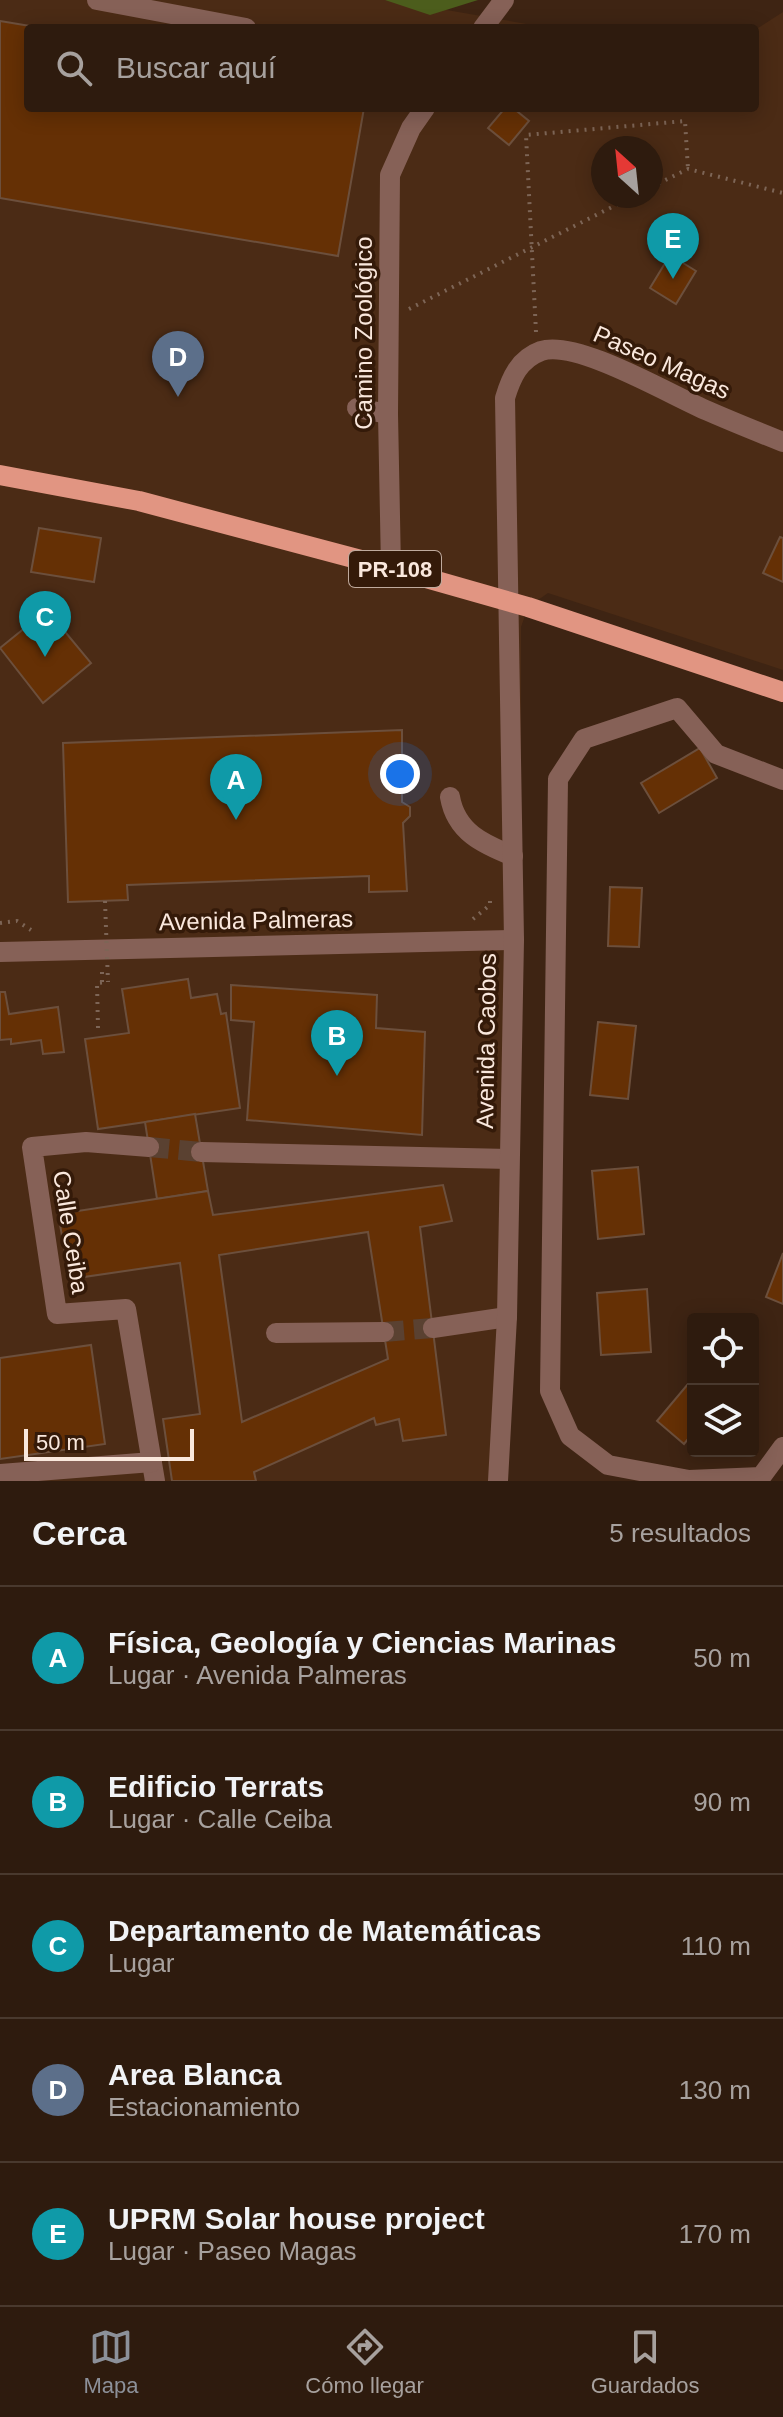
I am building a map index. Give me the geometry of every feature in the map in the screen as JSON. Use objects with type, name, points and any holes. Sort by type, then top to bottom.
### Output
[{"type":"main road","name":"PR-108","points":[[0,475],[139,501],[391,568],[510,601],[783,692]]},
{"type":"street","points":[[97,0],[225,24]]},
{"type":"street","points":[[486,24],[504,0]]},
{"type":"street","name":"Camino Zoológico","points":[[391,568],[388,414],[390,175],[411,128],[422,112]]},
{"type":"street","name":"Paseo Magas","points":[[537,354],[567,350],[597,359],[783,442]]},
{"type":"street","points":[[510,601],[505,398],[511,379],[522,362],[537,354]]},
{"type":"street","points":[[357,408],[388,414]]},
{"type":"street","name":"Avenida Caobos","points":[[498,1481],[507,1317],[514,940],[510,601]]},
{"type":"street","points":[[783,780],[716,754],[677,708],[584,739],[558,779],[550,1391],[570,1436],[608,1465],[689,1480],[760,1479],[783,1447]]},
{"type":"street","points":[[450,797],[453,813],[480,843],[513,856]]},
{"type":"street","name":"Avenida Palmeras","points":[[0,952],[514,940]]},
{"type":"street","name":"Calle Ceiba","points":[[0,1474],[153,1471],[126,1309],[57,1314],[32,1147],[86,1142],[149,1147]]},
{"type":"street","points":[[201,1152],[509,1159]]},
{"type":"street","points":[[433,1328],[507,1317]]},
{"type":"street","points":[[276,1333],[384,1332]]},
{"type":"path","points":[[521,131],[526,135],[685,121],[688,169]]},
{"type":"path","points":[[526,135],[537,354]]},
{"type":"path","points":[[663,181],[688,169],[783,193]]},
{"type":"path","points":[[389,320],[610,208]]},
{"type":"path","points":[[472,921],[490,905],[491,890]]},
{"type":"path","points":[[98,1028],[97,983],[108,982],[105,901]]},
{"type":"path","points":[[0,923],[17,921],[37,935]]},
{"type":"path","points":[[97,932],[112,931]]},
{"type":"shaded area","points":[[0,0],[389,0],[527,24],[24,24],[24,112],[759,112],[759,27],[783,12],[783,670],[548,593],[528,607],[521,627],[521,941],[505,1481],[0,1481]]},
{"type":"green space","points":[[385,0],[478,0],[430,15]]},
{"type":"building","points":[[0,21],[24,25],[24,112],[363,112],[338,256],[0,198]]},
{"type":"building","points":[[502,112],[518,112],[529,121],[509,145],[488,128]]},
{"type":"building","points":[[670,255],[696,271],[676,304],[650,288]]},
{"type":"building","points":[[39,528],[101,538],[94,582],[31,572]]},
{"type":"building","points":[[780,537],[783,538],[783,582],[763,573]]},
{"type":"building","points":[[47,610],[91,663],[43,703],[0,648]]},
{"type":"building","points":[[402,730],[402,802],[410,807],[410,816],[403,823],[407,891],[369,892],[369,876],[127,885],[128,900],[68,902],[63,743]]},
{"type":"building","points":[[700,748],[717,778],[659,813],[641,783]]},
{"type":"building","points":[[610,887],[642,888],[639,947],[608,946]]},
{"type":"building","points":[[188,979],[191,998],[217,994],[221,1014],[226,1013],[240,1108],[98,1129],[85,1039],[129,1033],[122,989]]},
{"type":"building","points":[[231,985],[377,995],[376,1028],[425,1032],[422,1135],[247,1120],[254,1022],[231,1020]]},
{"type":"building","points":[[0,992],[5,992],[9,1014],[58,1007],[64,1052],[43,1054],[41,1040],[11,1044],[11,1039],[0,1040]]},
{"type":"building","points":[[598,1022],[636,1026],[628,1099],[590,1095]]},
{"type":"building","points":[[195,1114],[208,1191],[157,1199],[145,1122]]},
{"type":"building","points":[[638,1167],[644,1234],[598,1239],[592,1171]]},
{"type":"building","points":[[443,1185],[452,1221],[420,1227],[446,1435],[403,1441],[399,1419],[376,1425],[374,1418],[254,1472],[256,1481],[172,1481],[163,1419],[200,1414],[180,1263],[70,1279],[58,1214],[208,1191],[213,1215]],"holes":[[[368,1232],[388,1359],[242,1422],[219,1255]]]},
{"type":"building","points":[[783,1253],[783,1304],[766,1297]]},
{"type":"building","points":[[647,1289],[651,1352],[601,1355],[597,1293]]},
{"type":"building","points":[[91,1345],[105,1444],[0,1459],[0,1358]]},
{"type":"building","points":[[687,1385],[687,1440],[684,1444],[657,1421]]},
{"type":"tunnel","points":[[149,1147],[201,1152]]},
{"type":"tunnel","points":[[384,1332],[433,1328]]},
{"type":"place","name":"UPRM Solar house project","points":[[673,279]]},
{"type":"place","name":"Area Blanca","points":[[178,397]]},
{"type":"place","name":"Departamento de Matemáticas","points":[[45,657]]},
{"type":"place","name":"Física, Geología y Ciencias Marinas","points":[[236,820]]},
{"type":"place","name":"Edificio Terrats","points":[[337,1076]]}]
